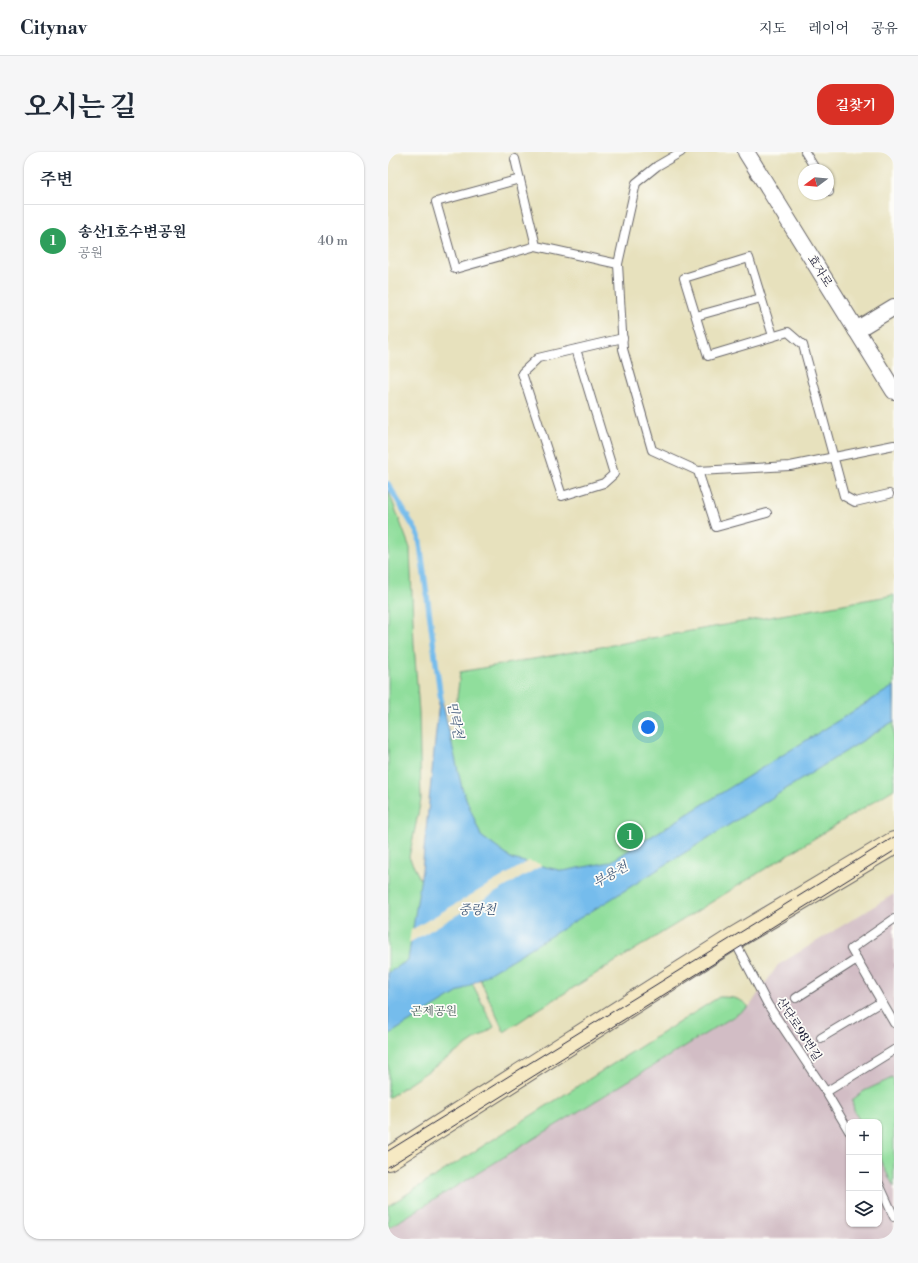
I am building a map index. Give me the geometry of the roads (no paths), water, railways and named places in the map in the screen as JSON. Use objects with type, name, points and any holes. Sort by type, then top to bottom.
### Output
[{"type":"main road","points":[[388,1159],[733,939],[894,843]]},
{"type":"street","name":"효자로","points":[[746,152],[894,391]]},
{"type":"street","points":[[856,330],[894,307]]},
{"type":"lane","points":[[680,152],[657,166],[636,183],[618,264],[623,349],[652,450],[698,471],[790,466],[894,445]]},
{"type":"lane","points":[[805,152],[812,164]]},
{"type":"lane","points":[[515,159],[536,246]]},
{"type":"lane","points":[[520,179],[436,202],[455,269],[536,246],[618,264]]},
{"type":"lane","points":[[773,336],[749,258],[684,278],[708,356],[788,332],[803,345],[844,496],[855,502],[889,494]]},
{"type":"lane","points":[[696,316],[761,298]]},
{"type":"lane","points":[[576,349],[614,474],[604,483],[562,496],[522,373],[538,358],[576,349],[623,338]]},
{"type":"lane","points":[[698,471],[716,527],[767,513]]},
{"type":"lane","points":[[894,919],[851,949],[894,1023]]},
{"type":"lane","name":"산단로98번길","points":[[733,939],[768,1005],[826,1092],[846,1126]]},
{"type":"lane","points":[[796,998],[857,959]]},
{"type":"lane","points":[[821,1038],[882,1002]]},
{"type":"lane","points":[[826,1092],[894,1050]]},
{"type":"lane","points":[[882,1191],[894,1217]]},
{"type":"water","name":"중랑천","points":[[894,686],[894,721],[608,901],[388,1035],[388,973],[408,960],[422,870],[440,692],[462,788],[481,836],[512,859],[563,871],[610,862]]},
{"type":"waterway","name":"민락천","points":[[388,484],[419,536],[441,700]]},
{"type":"tram line","points":[[388,1151],[894,837]]},
{"type":"tram line","points":[[388,1167],[894,851]]},
{"type":"place","name":"송산1호수변공원","points":[[630,836]]},
{"type":"water label","name":"부용천","points":[[610,874]]},
{"type":"park label","name":"곤제공원","points":[[434,1011]]}]
